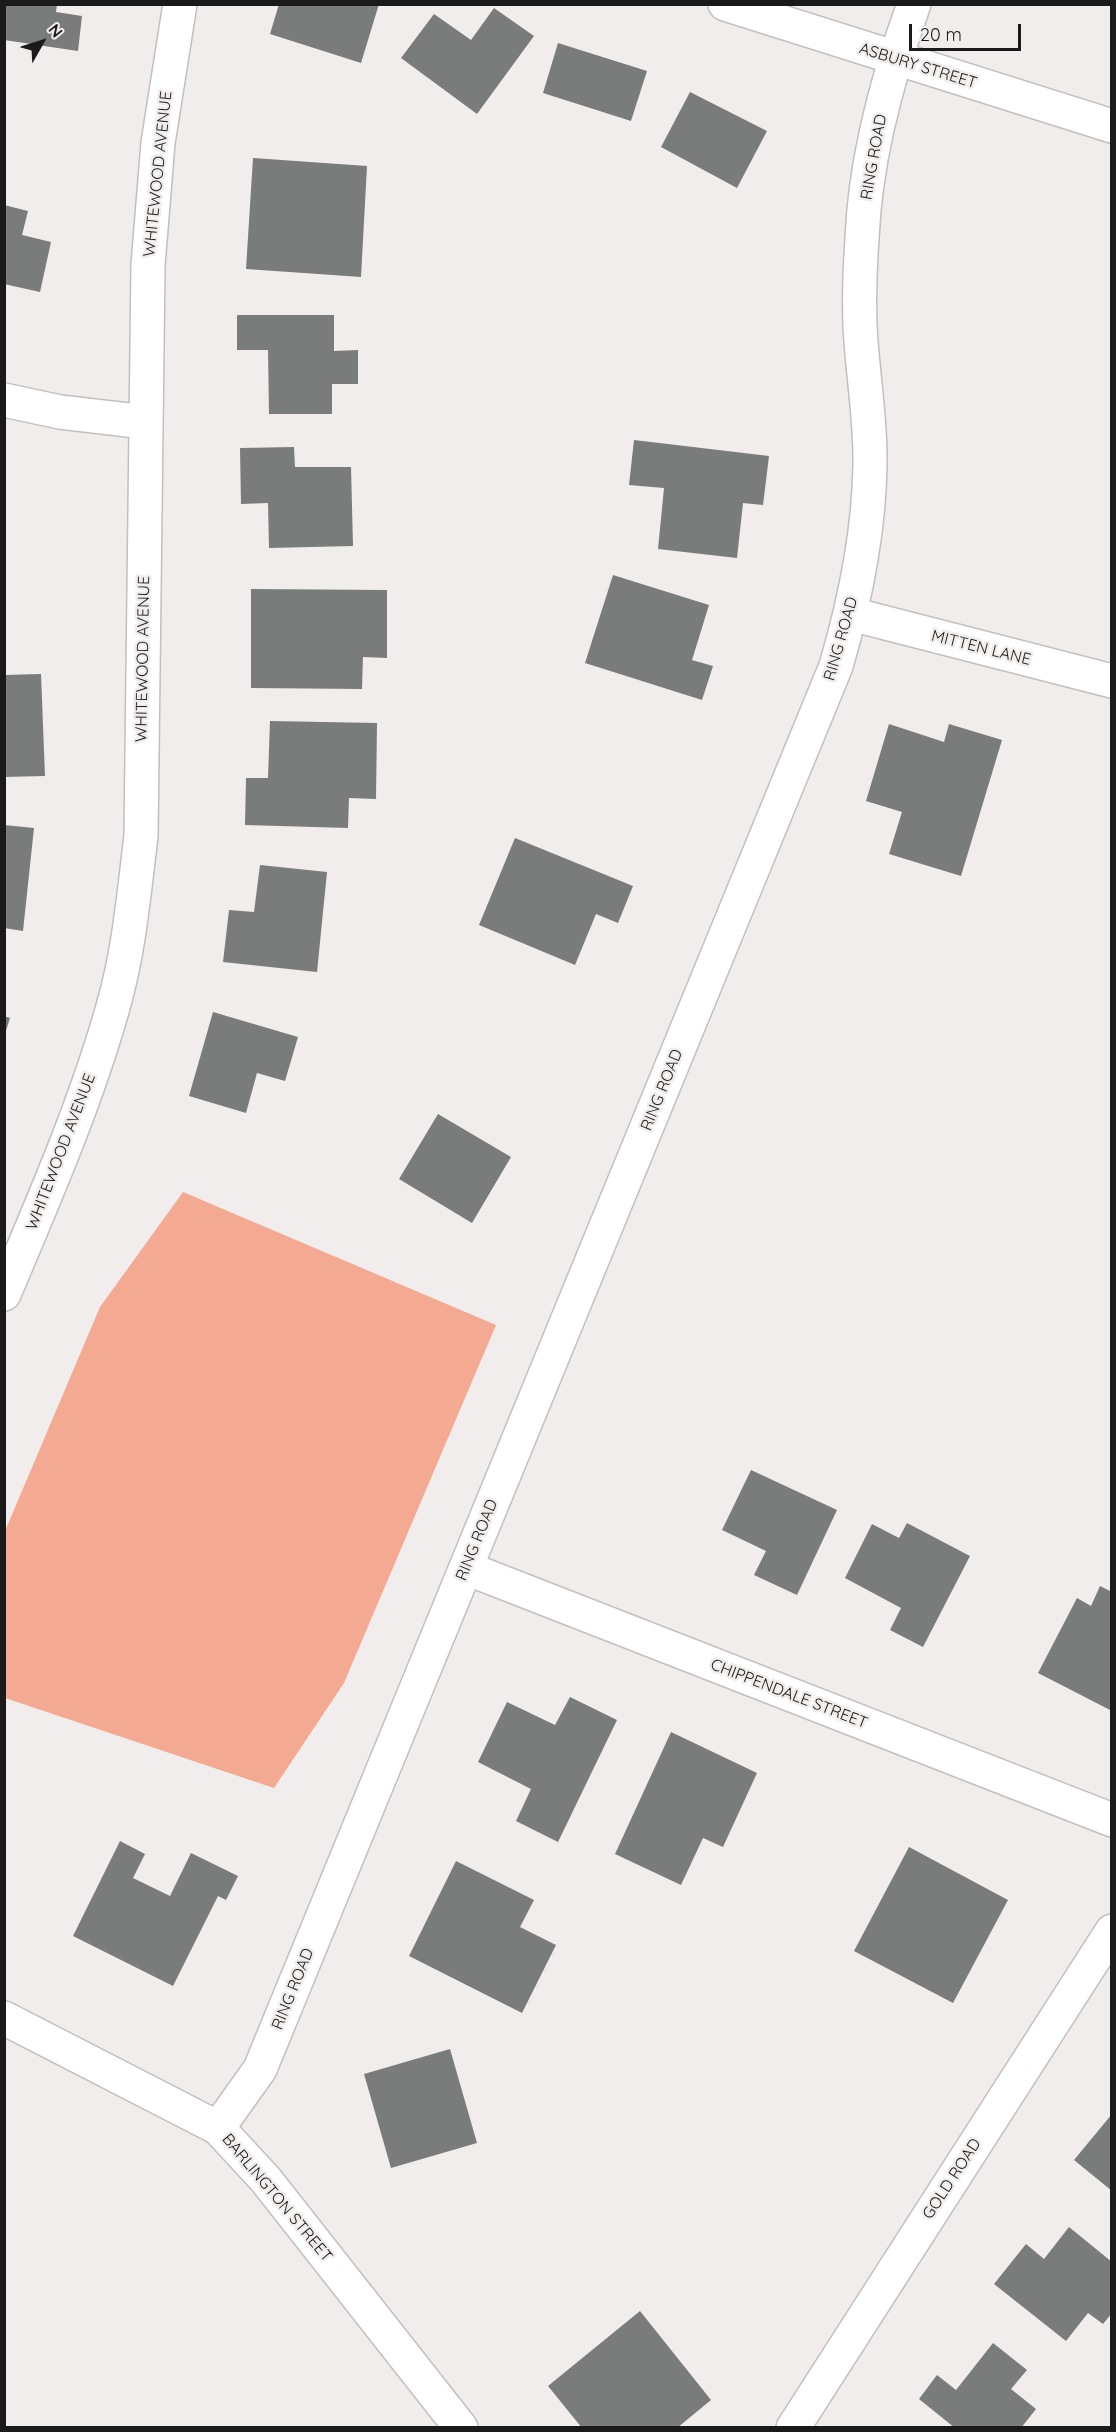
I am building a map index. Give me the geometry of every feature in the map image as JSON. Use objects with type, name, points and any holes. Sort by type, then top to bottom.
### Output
[{"type":"street","name":"WHITEWOOD AVENUE","points":[[4,1294],[84,1102],[114,1005],[131,918],[141,836],[148,265],[156,165],[180,4]]},
{"type":"street","name":"ASBURY STREET","points":[[725,4],[1112,126]]},
{"type":"street","name":"RING ROAD","points":[[218,2128],[260,2069],[836,666],[851,614],[865,541],[870,466],[860,325],[862,237],[872,155],[894,59],[914,4]]},
{"type":"street","points":[[4,400],[60,412],[145,422]]},
{"type":"street","name":"MITTEN LANE","points":[[851,614],[1112,681]]},
{"type":"street","name":"CHIPPENDALE STREET","points":[[466,1568],[1112,1820]]},
{"type":"street","name":"GOLD ROAD","points":[[793,2427],[1112,1930]]},
{"type":"street","name":"BARLINGTON STREET","points":[[4,2018],[218,2128],[266,2180],[461,2427]]},
{"type":"shaded area","points":[[183,1192],[496,1325],[344,1683],[274,1788],[5,1698],[5,1531],[100,1307]]},
{"type":"building","points":[[4,4],[57,4],[56,12],[82,16],[78,51],[4,40]]},
{"type":"building","points":[[279,4],[379,4],[361,63],[270,34]]},
{"type":"building","points":[[494,8],[534,36],[477,114],[401,58],[434,14],[471,40]]},
{"type":"building","points":[[558,43],[647,71],[631,121],[543,93]]},
{"type":"building","points":[[690,92],[767,131],[737,188],[661,147]]},
{"type":"building","points":[[253,158],[367,166],[361,277],[246,269]]},
{"type":"building","points":[[4,205],[28,211],[22,235],[51,242],[40,292],[4,284]]},
{"type":"building","points":[[237,315],[334,315],[334,351],[358,350],[358,384],[332,384],[332,414],[269,414],[268,350],[237,350]]},
{"type":"building","points":[[634,440],[769,456],[763,505],[743,503],[737,558],[658,549],[664,488],[629,485]]},
{"type":"building","points":[[294,447],[295,467],[351,467],[353,546],[269,548],[268,503],[241,504],[240,448]]},
{"type":"building","points":[[613,575],[709,605],[692,660],[713,666],[702,700],[585,663]]},
{"type":"building","points":[[251,589],[387,590],[387,658],[363,657],[362,689],[251,688]]},
{"type":"building","points":[[41,674],[45,776],[4,777],[4,675]]},
{"type":"building","points":[[270,721],[377,723],[376,799],[349,798],[348,828],[245,825],[246,778],[268,778]]},
{"type":"building","points":[[889,724],[944,742],[949,724],[1002,740],[961,876],[889,854],[902,812],[866,801]]},
{"type":"building","points":[[4,825],[34,828],[23,931],[4,928]]},
{"type":"building","points":[[515,838],[633,886],[618,923],[596,914],[575,965],[479,925]]},
{"type":"building","points":[[260,865],[327,872],[317,972],[223,962],[229,910],[254,912]]},
{"type":"building","points":[[213,1012],[298,1037],[285,1081],[257,1073],[246,1113],[189,1096]]},
{"type":"building","points":[[4,1016],[10,1018],[5,1034],[4,1034]]},
{"type":"building","points":[[438,1114],[511,1157],[472,1223],[399,1179]]},
{"type":"building","points":[[751,1470],[837,1510],[797,1595],[754,1575],[766,1551],[722,1530]]},
{"type":"building","points":[[907,1523],[970,1556],[923,1647],[890,1630],[901,1608],[845,1578],[872,1524],[899,1538]]},
{"type":"building","points":[[1100,1586],[1112,1592],[1112,1711],[1038,1673],[1077,1598],[1091,1606]]},
{"type":"building","points":[[570,1697],[617,1720],[558,1842],[516,1821],[531,1789],[478,1762],[507,1702],[555,1725]]},
{"type":"building","points":[[671,1732],[757,1773],[723,1847],[703,1838],[681,1885],[615,1854]]},
{"type":"building","points":[[120,1841],[145,1854],[133,1878],[170,1896],[191,1853],[238,1876],[226,1900],[218,1896],[173,1986],[73,1936]]},
{"type":"building","points":[[909,1847],[1008,1900],[953,2003],[854,1951]]},
{"type":"building","points":[[456,1861],[534,1900],[520,1927],[556,1945],[522,2013],[409,1956]]},
{"type":"building","points":[[450,2049],[477,2143],[391,2168],[364,2074]]},
{"type":"building","points":[[1112,2114],[1112,2191],[1074,2160]]},
{"type":"building","points":[[1069,2227],[1112,2262],[1112,2313],[1103,2324],[1088,2313],[1066,2341],[994,2284],[1026,2244],[1044,2259]]},
{"type":"building","points":[[640,2311],[711,2400],[677,2428],[582,2428],[548,2386]]},
{"type":"building","points":[[993,2343],[1027,2370],[1011,2389],[1036,2409],[1021,2428],[955,2428],[919,2399],[937,2375],[956,2390]]}]
